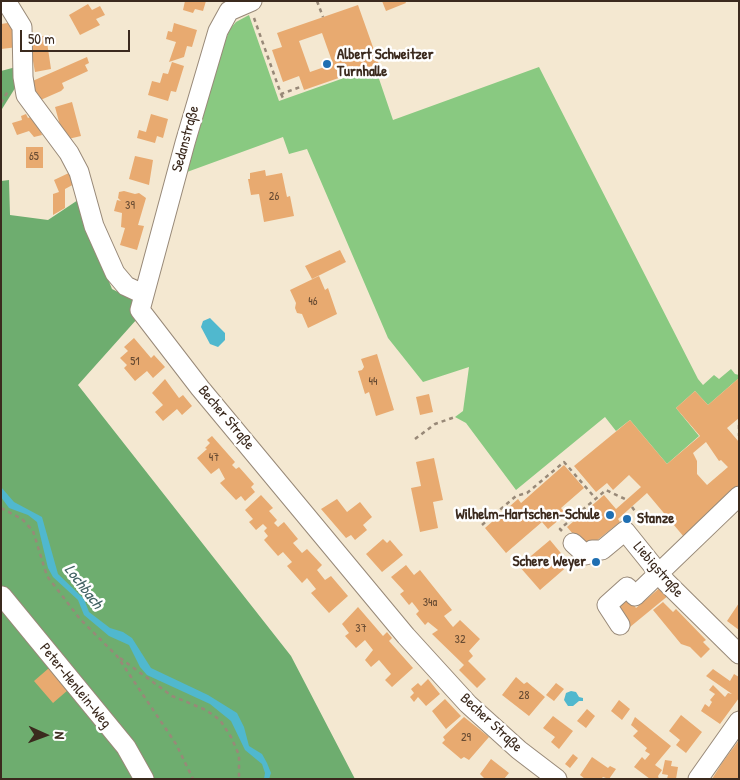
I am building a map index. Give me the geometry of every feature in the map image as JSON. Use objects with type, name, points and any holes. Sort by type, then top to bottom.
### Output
[{"type":"street","points":[[6,1],[22,27],[23,77],[26,95],[69,153],[79,172],[98,237],[116,273],[126,286],[143,294]]},
{"type":"street","name":"Sedanstraße","points":[[143,294],[218,31],[229,11],[250,2]]},
{"type":"street","name":"Becher Straße","points":[[143,294],[140,310],[143,317],[406,636],[468,704],[519,750],[556,779]]},
{"type":"street","points":[[620,625],[606,605],[627,587],[635,596],[739,496]]},
{"type":"street","name":"Liebigstraße","points":[[573,543],[586,555],[592,550],[602,550],[624,531],[658,572],[739,654]]},
{"type":"street","name":"Peter-Henlein-Weg","points":[[2,596],[126,747],[144,779]]},
{"type":"street","points":[[698,779],[739,721]]},
{"type":"path","points":[[317,1],[323,17]]},
{"type":"path","points":[[250,2],[284,100]]},
{"type":"path","points":[[282,94],[303,86]]},
{"type":"path","points":[[416,439],[435,424],[455,416]]},
{"type":"path","points":[[739,425],[739,436]]},
{"type":"path","points":[[482,525],[516,496],[527,493],[564,462],[596,498]]},
{"type":"path","points":[[573,543],[560,529],[606,490],[627,500]]},
{"type":"path","points":[[1,508],[29,525],[37,539],[47,576],[80,619],[117,656],[164,691],[206,710],[220,720],[231,737],[239,755],[239,779]]},
{"type":"path","points":[[117,656],[176,744],[193,779]]},
{"type":"green space","points":[[249,15],[279,101],[375,67],[393,120],[539,67],[698,379],[703,385],[714,375],[719,379],[731,369],[735,374],[739,375],[739,378],[708,405],[695,391],[676,408],[699,436],[667,464],[630,420],[616,431],[605,417],[516,490],[466,423],[455,417],[463,411],[469,367],[423,382],[388,338],[307,149],[289,154],[283,137],[187,172],[225,41],[230,29],[236,22]]},
{"type":"green space","points":[[16,67],[17,85],[2,109],[1,117],[1,71]]},
{"type":"green space","points":[[9,180],[10,215],[48,220],[81,198],[90,234],[112,289],[136,301],[137,319],[78,385],[291,656],[355,779],[1,779],[1,181]]},
{"type":"water","points":[[210,318],[225,333],[225,340],[218,347],[210,344],[201,327],[203,321]]},
{"type":"water","points":[[1,487],[14,502],[42,517],[58,574],[84,599],[89,612],[110,628],[123,632],[132,638],[151,668],[208,695],[237,713],[244,727],[249,746],[262,754],[267,763],[271,773],[269,779],[264,779],[265,773],[262,764],[245,750],[231,721],[210,704],[147,675],[140,667],[129,645],[109,636],[84,615],[78,600],[53,577],[48,568],[37,522],[28,515],[9,508],[1,497]]},
{"type":"water","points":[[576,692],[579,697],[583,698],[583,701],[579,701],[573,706],[568,706],[564,700],[566,693]]},
{"type":"building","points":[[185,1],[206,1],[203,11],[195,9],[193,13],[183,10]]},
{"type":"building","points":[[382,1],[405,1],[406,3],[386,11]]},
{"type":"building","points":[[88,4],[92,10],[100,6],[105,15],[96,19],[100,25],[80,35],[69,15]]},
{"type":"building","points":[[358,5],[379,64],[359,73],[359,71],[304,90],[299,76],[283,82],[272,50],[282,47],[277,33]],"holes":[[[322,33],[333,64],[310,72],[299,41]]]},
{"type":"building","points":[[14,22],[18,47],[1,49],[1,24]]},
{"type":"building","points":[[174,23],[197,30],[192,47],[187,46],[184,57],[169,62],[176,42],[166,39],[168,31],[172,32]]},
{"type":"building","points":[[50,35],[51,41],[47,42],[51,69],[35,72],[30,44],[38,43],[37,37]]},
{"type":"building","points":[[87,57],[89,63],[85,65],[88,71],[62,83],[64,88],[61,91],[36,102],[28,83]]},
{"type":"building","points":[[172,62],[184,66],[176,92],[171,91],[168,101],[148,95],[152,81],[160,83],[163,73],[168,74]]},
{"type":"building","points":[[72,102],[81,136],[64,140],[55,107]]},
{"type":"building","points":[[26,114],[28,118],[35,115],[42,135],[34,137],[29,131],[17,135],[12,123],[22,120],[21,116]]},
{"type":"building","points":[[151,114],[168,119],[163,138],[157,136],[155,143],[137,138],[139,130],[146,132]]},
{"type":"building","points":[[26,147],[43,147],[43,168],[26,168]]},
{"type":"building","points":[[135,156],[153,160],[149,185],[129,179]]},
{"type":"building","points":[[265,170],[266,176],[282,173],[287,197],[290,196],[294,216],[264,222],[259,194],[251,195],[248,179],[250,179],[250,173]]},
{"type":"building","points":[[73,171],[78,182],[65,189],[65,208],[53,215],[53,194],[59,192],[54,180]]},
{"type":"building","points":[[124,191],[135,194],[139,193],[146,198],[138,225],[144,226],[137,250],[120,245],[125,228],[121,227],[122,213],[114,211],[117,200],[121,201],[118,198],[119,192]]},
{"type":"building","points":[[340,250],[346,262],[312,279],[305,266]]},
{"type":"building","points":[[319,276],[325,290],[328,288],[337,314],[308,328],[302,314],[297,313],[296,303],[290,290]]},
{"type":"building","points":[[134,338],[151,358],[154,355],[165,367],[153,378],[147,371],[135,381],[124,368],[127,365],[120,358],[128,351],[124,347]]},
{"type":"building","points":[[377,354],[394,410],[376,416],[369,392],[365,394],[358,371],[364,367],[361,359]]},
{"type":"building","points":[[739,378],[739,418],[727,428],[739,442],[739,489],[684,537],[647,493],[618,519],[620,522],[586,549],[567,527],[604,495],[616,509],[641,487],[629,475],[613,490],[607,483],[596,492],[574,466],[630,420],[667,464],[700,436],[676,408],[695,391],[708,405]],"holes":[[[706,442],[719,461],[721,460],[728,467],[707,485],[697,474],[697,461],[693,453]]]},
{"type":"building","points":[[165,379],[179,398],[183,395],[192,406],[182,415],[177,409],[163,421],[155,412],[163,405],[152,393]]},
{"type":"building","points":[[429,394],[433,412],[420,415],[416,397]]},
{"type":"building","points":[[212,436],[235,462],[232,465],[236,469],[239,467],[254,484],[251,487],[255,492],[245,501],[241,496],[236,500],[220,483],[225,479],[219,468],[211,474],[197,458],[207,449],[205,448],[210,443],[207,440]]},
{"type":"building","points":[[434,458],[443,500],[433,502],[438,528],[420,532],[411,488],[421,486],[416,462]]},
{"type":"building","points":[[564,465],[584,488],[561,508],[566,514],[548,529],[542,522],[506,553],[485,528],[518,499],[521,503]]},
{"type":"building","points":[[261,495],[273,508],[269,511],[277,520],[274,523],[278,527],[284,522],[298,539],[293,543],[302,553],[307,549],[322,565],[317,570],[325,580],[331,576],[348,596],[329,613],[311,593],[316,589],[307,578],[302,583],[287,566],[292,562],[283,552],[278,556],[264,540],[268,536],[264,531],[267,528],[263,524],[256,530],[249,522],[253,519],[245,510]]},
{"type":"building","points":[[337,499],[347,512],[360,502],[372,517],[363,525],[367,530],[355,540],[351,535],[346,538],[321,509]]},
{"type":"building","points":[[383,539],[387,543],[390,540],[403,555],[382,572],[366,554]]},
{"type":"building","points":[[550,540],[570,564],[540,590],[519,566]]},
{"type":"building","points":[[406,565],[414,575],[420,570],[452,610],[444,616],[453,627],[460,620],[480,639],[469,651],[473,656],[468,661],[486,679],[477,688],[459,670],[464,665],[432,634],[438,630],[428,622],[425,625],[416,614],[419,611],[412,602],[409,605],[400,594],[404,591],[391,577]]},
{"type":"building","points":[[662,586],[669,595],[630,627],[614,608],[627,596],[636,608]]},
{"type":"building","points":[[663,602],[673,612],[676,609],[706,640],[703,642],[710,649],[701,658],[690,647],[681,644],[653,610]]},
{"type":"building","points":[[739,603],[739,630],[727,621]]},
{"type":"building","points":[[358,607],[383,636],[387,632],[392,638],[389,641],[413,668],[392,687],[385,680],[391,674],[379,660],[371,667],[365,660],[373,650],[365,640],[356,648],[345,636],[349,633],[342,624]]},
{"type":"building","points":[[49,668],[68,690],[53,703],[34,681]]},
{"type":"building","points":[[713,669],[730,681],[734,674],[739,677],[739,698],[720,724],[701,711],[705,704],[709,707],[712,702],[710,700],[715,694],[709,690],[713,685],[725,697],[728,693],[732,694],[706,676]]},
{"type":"building","points":[[516,677],[524,684],[527,682],[545,697],[529,716],[502,695]]},
{"type":"building","points":[[428,679],[440,694],[426,706],[418,697],[414,702],[410,697],[414,693],[411,689],[418,683],[421,686]]},
{"type":"building","points":[[556,683],[564,689],[554,701],[546,695]]},
{"type":"building","points":[[445,699],[461,716],[446,729],[432,711]]},
{"type":"building","points":[[619,700],[630,709],[622,720],[611,711]]},
{"type":"building","points":[[587,709],[595,716],[586,728],[577,721]]},
{"type":"building","points":[[681,715],[702,732],[686,753],[676,745],[680,740],[669,731]]},
{"type":"building","points":[[553,716],[573,731],[559,749],[551,742],[555,737],[543,728]]},
{"type":"building","points":[[464,717],[489,737],[469,760],[464,757],[461,759],[442,743],[445,740],[443,737]]},
{"type":"building","points":[[635,717],[671,746],[655,765],[662,770],[658,776],[659,779],[650,779],[634,767],[642,757],[645,760],[650,754],[645,751],[647,748],[633,736],[638,731],[631,725]]},
{"type":"building","points":[[739,740],[739,779],[712,779],[722,763]]},
{"type":"building","points":[[573,754],[578,758],[570,768],[565,764]]},
{"type":"building","points":[[592,757],[608,768],[610,766],[616,769],[609,779],[603,777],[601,779],[585,779],[580,775]]},
{"type":"building","points":[[491,759],[509,773],[504,779],[485,779],[480,774]]},
{"type":"building","points":[[665,760],[672,761],[671,766],[678,767],[676,779],[667,779],[668,775],[662,774]]},
{"type":"place","name":"Albert Schweitzer Turnhalle","points":[[327,64]]},
{"type":"place","name":"Wilhelm-Hartschen-Schule","points":[[610,515]]},
{"type":"place","name":"Stanze","points":[[627,519]]},
{"type":"place","name":"Schere Weyer","points":[[596,562]]},
{"type":"water label","name":"Lochbach","points":[[83,587]]}]
